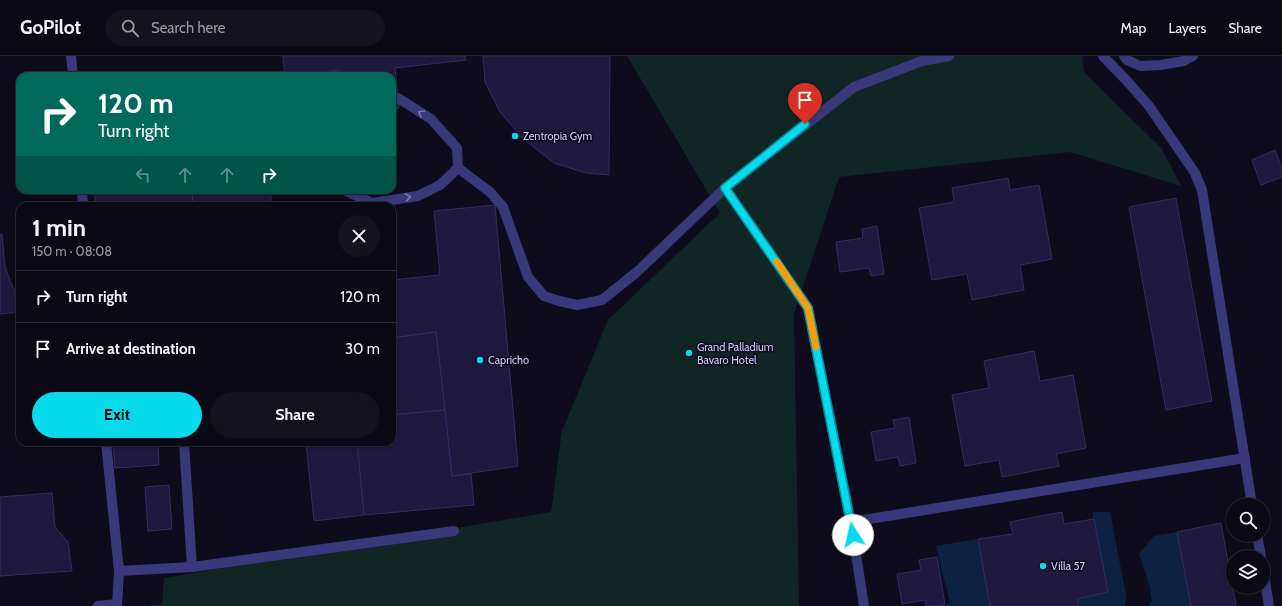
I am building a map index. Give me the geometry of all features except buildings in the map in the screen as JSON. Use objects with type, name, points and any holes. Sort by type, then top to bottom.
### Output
[{"type":"lane","points":[[71,56],[73,72]]},
{"type":"lane","points":[[398,98],[431,119],[456,148],[458,168],[490,192],[502,207],[528,277],[544,296],[577,305],[602,300],[638,271],[725,188],[854,87],[922,61],[949,56]]},
{"type":"lane","points":[[1103,56],[1149,106],[1195,173],[1202,190],[1251,498]]},
{"type":"lane","points":[[1124,56],[1127,60],[1140,66],[1160,65],[1184,61],[1193,56]]},
{"type":"lane","points":[[379,202],[418,196],[440,185],[458,168]]},
{"type":"lane","points":[[725,188],[808,308],[851,522],[864,606]]},
{"type":"lane","points":[[353,194],[370,202]]},
{"type":"lane","points":[[98,606],[117,605],[119,571],[106,446]]},
{"type":"lane","points":[[184,446],[192,567]]},
{"type":"lane","points":[[851,522],[1244,458]]},
{"type":"lane","points":[[119,571],[192,567],[454,531]]},
{"type":"lane","points":[[1267,594],[1269,606]]},
{"type":"green space","points":[[627,56],[1082,56],[1084,72],[1162,149],[1181,186],[1070,152],[839,177],[794,314],[799,606],[148,606],[162,604],[164,578],[551,512],[562,431],[608,320],[720,213]]},
{"type":"water","points":[[1092,512],[1110,512],[1126,595],[1125,606],[1079,606],[1077,599],[1108,592]]},
{"type":"water","points":[[1177,532],[1191,606],[1148,606],[1152,601],[1149,584],[1139,554],[1154,536]]},
{"type":"water","points":[[978,539],[990,606],[943,606],[950,603],[936,546]]},
{"type":"slow traffic","points":[[777,262],[808,308],[816,347]]},
{"type":"place","name":"Zentropia Gym","points":[[515,136]]},
{"type":"place","name":"Grand Palladium Bavaro Hotel","points":[[689,353]]},
{"type":"place","name":"Capricho","points":[[480,360]]},
{"type":"place","name":"Villa 57","points":[[1043,566]]},
{"type":"route","points":[[805,124],[725,188],[808,308],[853,535]]}]
